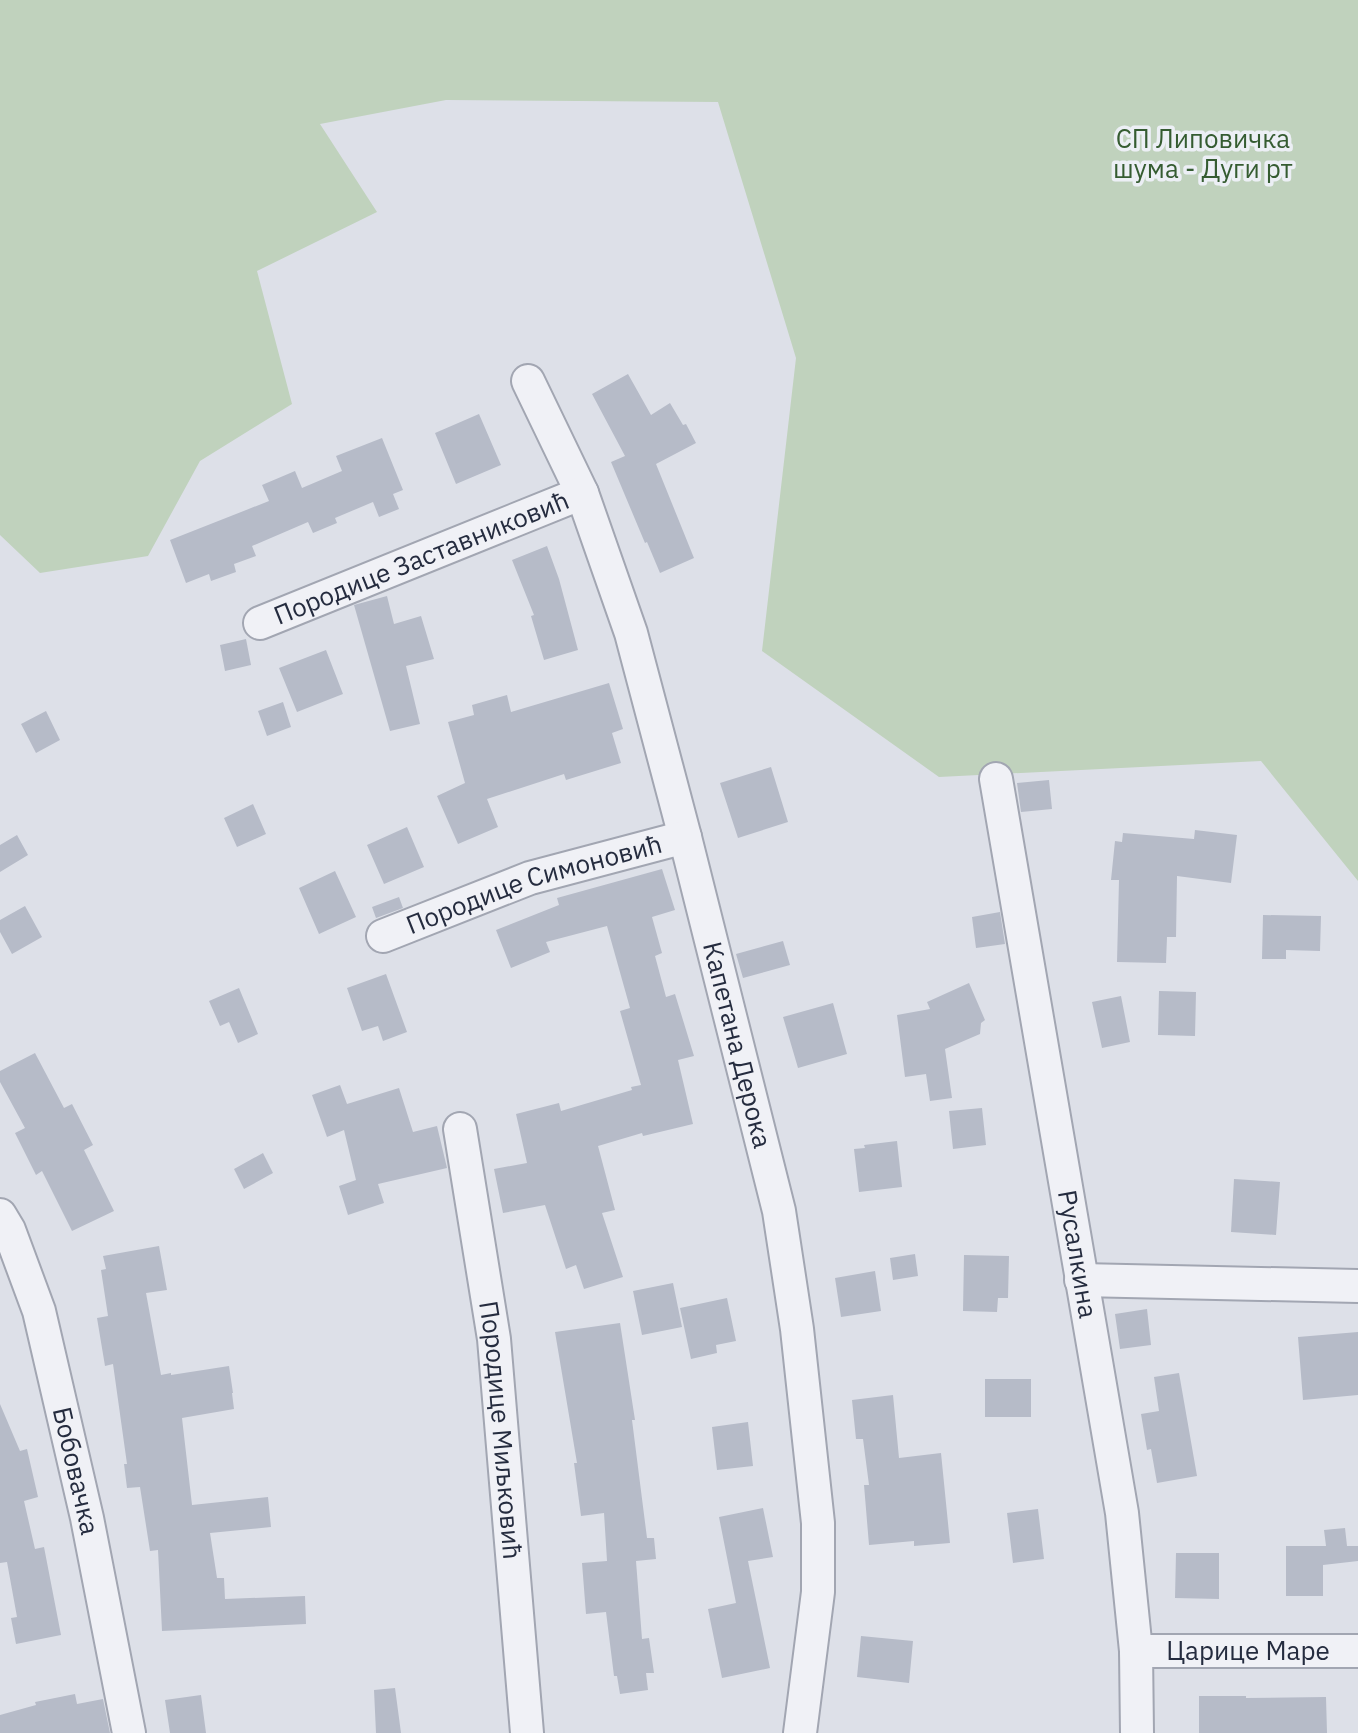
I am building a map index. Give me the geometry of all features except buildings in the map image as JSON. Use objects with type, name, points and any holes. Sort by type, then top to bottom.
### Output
[{"type":"street","name":"Капетана Дерока","points":[[528,381],[582,493],[631,633],[779,1211],[797,1329],[818,1523],[818,1592],[800,1733]]},
{"type":"street","name":"Породице Заставниковић","points":[[260,623],[582,493]]},
{"type":"street","name":"Русалкина","points":[[996,779],[1122,1513],[1136,1651],[1137,1733]]},
{"type":"street","name":"Породице Симоновић","points":[[383,936],[530,878],[685,837]]},
{"type":"street","name":"Породице Миљковић","points":[[460,1129],[494,1339],[527,1733]]},
{"type":"street","name":"Бобовачка","points":[[0,1215],[9,1230],[39,1311],[87,1518],[129,1733]]},
{"type":"street","points":[[1081,1280],[1358,1286]]},
{"type":"street","name":"Царице Маре","points":[[1136,1651],[1358,1651]]},
{"type":"green space","name":"СП Липовичка шума - Дуги рт","points":[[0,0],[1358,0],[1358,881],[1261,761],[939,777],[762,651],[796,358],[718,102],[446,100],[320,124],[377,212],[257,271],[292,404],[200,461],[148,556],[40,573],[0,535]]}]
